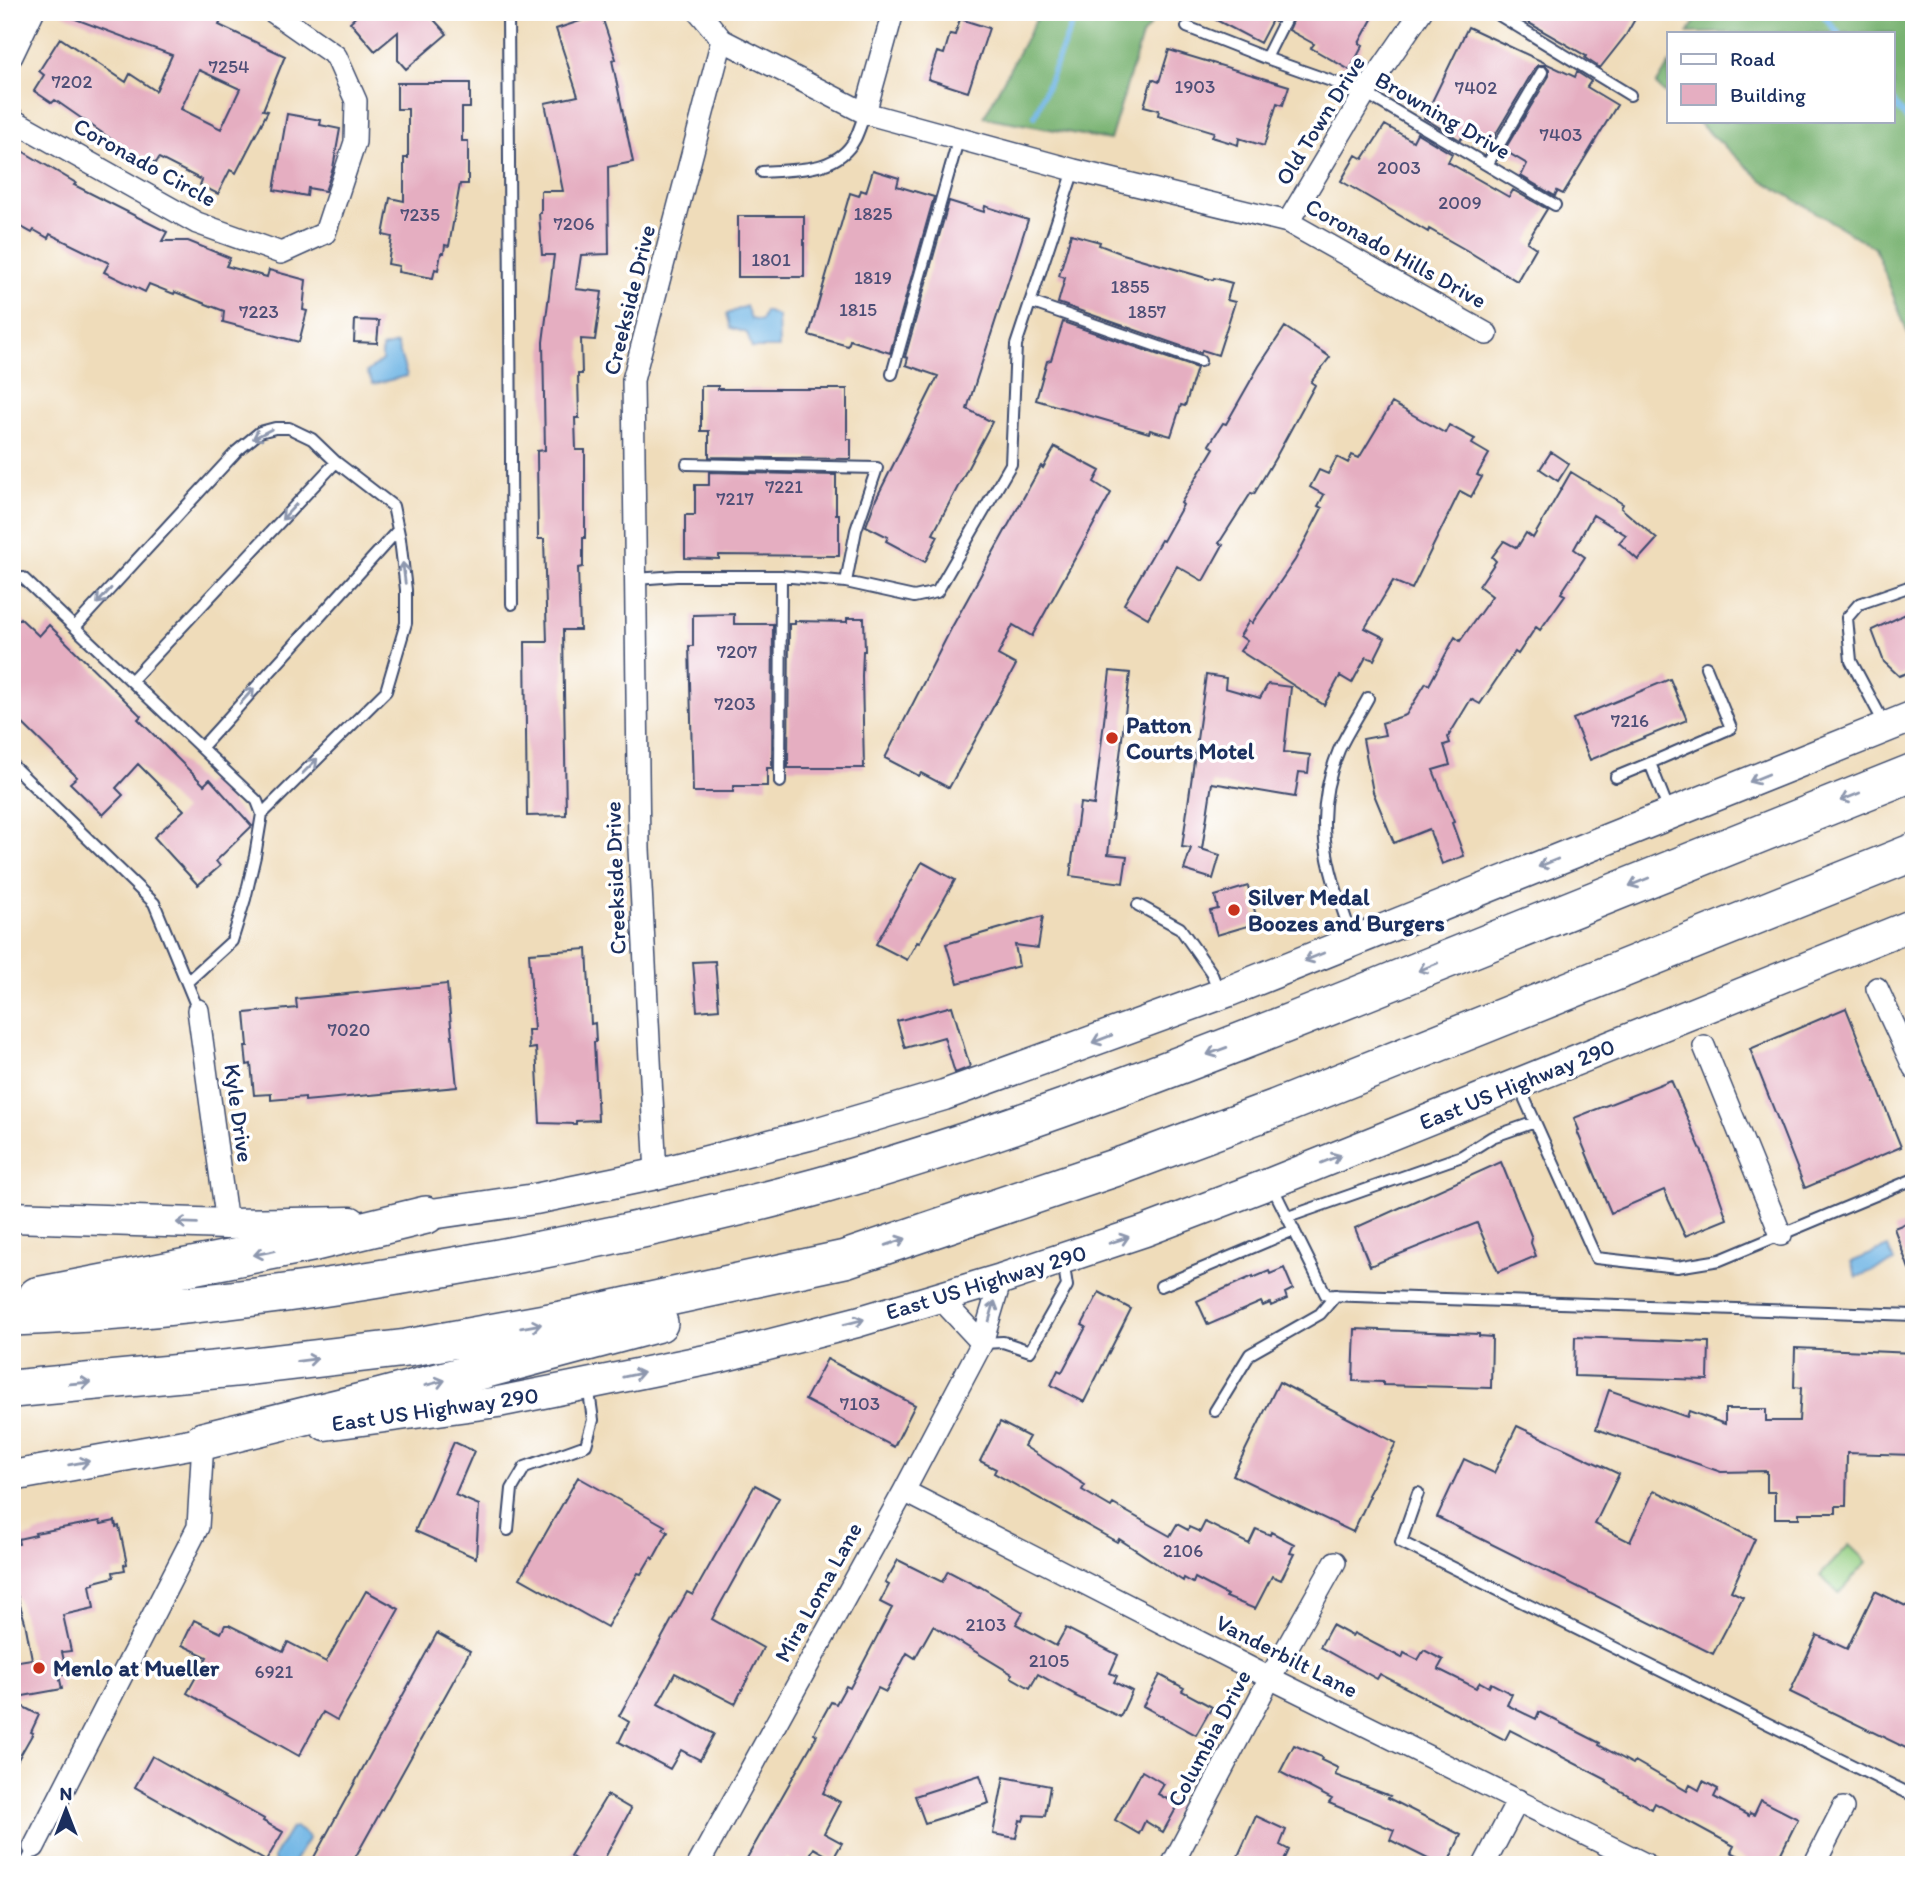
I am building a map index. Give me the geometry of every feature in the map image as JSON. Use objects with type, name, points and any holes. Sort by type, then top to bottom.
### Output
[{"type":"highway","points":[[12,1317],[239,1300],[394,1277],[692,1219],[823,1185],[961,1142],[1250,1039],[1914,772]]},
{"type":"highway","points":[[203,1441],[382,1397],[704,1311],[845,1259],[1124,1165],[1276,1108],[1914,852]]},
{"type":"highway","points":[[12,1301],[311,1243],[426,1215]]},
{"type":"highway","points":[[12,1389],[407,1348],[567,1320],[845,1259]]},
{"type":"main road","points":[[12,1217],[227,1224],[361,1222],[534,1199],[656,1174],[808,1135],[944,1095],[1220,994],[1900,722]]},
{"type":"main road","name":"East US Highway 290","points":[[12,1476],[203,1441],[498,1402],[721,1357],[857,1322],[1001,1279],[1145,1231],[1271,1183],[1523,1095],[1914,923]]},
{"type":"street","points":[[12,56],[33,12]]},
{"type":"street","name":"Coronado Circle","points":[[12,117],[197,223],[281,253],[325,233],[355,142],[356,101],[336,56],[273,12]]},
{"type":"street","name":"Coronado Hills Drive","points":[[699,12],[722,40],[865,113],[1074,170],[1288,222],[1487,334]]},
{"type":"street","points":[[865,113],[893,12]]},
{"type":"street","name":"Old Town Drive","points":[[1288,222],[1365,93],[1421,12]]},
{"type":"street","name":"Creekside Drive","points":[[656,1174],[639,849],[633,380],[722,40]]},
{"type":"street","points":[[1877,988],[1914,1068]]},
{"type":"street","name":"Kyle Drive","points":[[198,1010],[227,1224]]},
{"type":"street","points":[[1704,1046],[1781,1235]]},
{"type":"street","name":"Mira Loma Lane","points":[[698,1865],[904,1491],[982,1343],[1001,1279]]},
{"type":"street","points":[[939,1297],[982,1343]]},
{"type":"street","points":[[30,1856],[198,1527],[203,1441]]},
{"type":"street","name":"Vanderbilt Lane","points":[[904,1491],[1270,1678],[1647,1865]]},
{"type":"street","name":"Columbia Drive","points":[[1172,1865],[1270,1678],[1335,1562]]},
{"type":"street","points":[[1484,1865],[1518,1800]]},
{"type":"street","points":[[1814,1865],[1843,1808]]},
{"type":"lane","points":[[508,12],[512,604]]},
{"type":"lane","points":[[1266,58],[1289,12]]},
{"type":"lane","points":[[1494,12],[1630,95]]},
{"type":"lane","name":"Browning Drive","points":[[1187,27],[1365,93],[1555,205]]},
{"type":"lane","points":[[1488,165],[1542,72]]},
{"type":"lane","points":[[762,172],[820,167],[836,160],[855,138],[865,113]]},
{"type":"lane","points":[[892,374],[959,137]]},
{"type":"lane","points":[[636,579],[677,576],[781,576],[846,583],[914,597],[937,592],[1011,464],[1016,345],[1074,170]]},
{"type":"lane","points":[[1030,302],[1200,361]]},
{"type":"lane","points":[[75,627],[237,450],[260,432],[289,428],[312,439],[336,462],[393,506],[406,590],[406,623],[386,691],[262,814]]},
{"type":"lane","points":[[132,681],[336,462]]},
{"type":"lane","points":[[687,464],[877,467],[856,530],[846,583]]},
{"type":"lane","points":[[201,747],[398,530]]},
{"type":"lane","points":[[780,782],[781,576]]},
{"type":"lane","points":[[23,578],[257,802],[262,814],[245,900],[232,940],[187,982]]},
{"type":"lane","points":[[1900,722],[1851,661],[1847,618],[1860,604],[1914,585]]},
{"type":"lane","points":[[1616,777],[1731,727],[1706,667]]},
{"type":"lane","points":[[1353,941],[1333,882],[1323,839],[1322,813],[1328,783],[1340,749],[1368,698]]},
{"type":"lane","points":[[1650,763],[1670,814]]},
{"type":"lane","points":[[12,765],[154,903],[198,1010]]},
{"type":"lane","points":[[1138,905],[1180,929],[1211,972],[1220,994]]},
{"type":"lane","points":[[1523,1095],[1595,1258],[1676,1267],[1720,1260],[1914,1179]]},
{"type":"lane","points":[[1288,1217],[1462,1156],[1492,1137],[1535,1122]]},
{"type":"lane","points":[[1271,1183],[1326,1295],[1914,1315]]},
{"type":"lane","points":[[1161,1286],[1294,1230]]},
{"type":"lane","points":[[982,1343],[1003,1342],[1030,1351],[1067,1286],[1062,1259]]},
{"type":"lane","points":[[1215,1411],[1250,1354],[1320,1314],[1336,1295]]},
{"type":"lane","points":[[508,1530],[512,1489],[525,1467],[586,1445],[593,1420],[588,1385]]},
{"type":"lane","points":[[1418,1493],[1401,1542],[1914,1796]]},
{"type":"green space","points":[[1040,12],[1160,12],[1142,36],[1110,140],[984,117]]},
{"type":"green space","points":[[1695,12],[1914,12],[1914,350],[1875,248],[1762,180],[1697,122],[1895,122],[1895,32],[1689,32],[1699,15]]},
{"type":"green space","points":[[1667,67],[1667,95],[1656,85]]},
{"type":"green space","points":[[1849,1545],[1867,1562],[1839,1593],[1820,1576]]},
{"type":"water","points":[[746,306],[751,319],[761,321],[765,311],[778,316],[779,348],[752,348],[747,333],[731,328],[727,314]]},
{"type":"water","points":[[397,344],[407,376],[373,384],[367,372],[382,360],[382,348]]},
{"type":"water","points":[[1888,1247],[1894,1262],[1857,1277],[1851,1262]]},
{"type":"water","points":[[295,1827],[307,1835],[308,1839],[292,1865],[281,1865],[274,1861],[274,1856],[291,1828]]},
{"type":"building","points":[[225,12],[219,25],[285,56],[263,110],[268,111],[236,173],[230,170],[218,194],[200,185],[202,180],[159,158],[156,163],[121,146],[55,100],[52,103],[34,91],[44,75],[39,71],[60,38],[126,82],[130,74],[156,91],[172,55],[62,14]],"holes":[[[199,70],[240,89],[221,129],[181,109]]]},
{"type":"building","points":[[361,12],[427,12],[447,34],[406,69],[398,60],[398,32],[375,51],[350,22]]},
{"type":"building","points":[[1201,12],[1280,12],[1275,22],[1272,20],[1260,43]]},
{"type":"building","points":[[1297,12],[1376,12],[1359,43],[1363,45],[1350,70],[1311,48],[1314,44],[1289,30]]},
{"type":"building","points":[[1510,12],[1639,12],[1626,35],[1600,68],[1585,58],[1586,56]]},
{"type":"building","points":[[601,14],[616,59],[612,60],[633,162],[608,167],[609,254],[581,255],[576,289],[602,292],[595,340],[581,339],[582,374],[578,374],[579,418],[575,418],[576,450],[585,450],[585,538],[583,567],[578,568],[580,630],[563,630],[566,815],[527,816],[525,642],[547,642],[544,539],[538,539],[537,451],[545,450],[543,342],[554,255],[542,255],[539,213],[541,191],[563,191],[545,103],[578,96],[556,29]]},
{"type":"building","points":[[960,19],[989,28],[968,92],[928,79],[937,52],[944,54],[950,34],[955,35]]},
{"type":"building","points":[[1468,27],[1575,77],[1577,72],[1591,81],[1587,87],[1617,105],[1563,194],[1557,191],[1555,196],[1521,176],[1527,164],[1505,149],[1549,76],[1549,69],[1545,65],[1535,68],[1491,142],[1472,133],[1469,137],[1464,135],[1460,140],[1424,118]]},
{"type":"building","points":[[1169,50],[1289,86],[1283,105],[1277,103],[1264,146],[1239,138],[1238,145],[1212,137],[1214,132],[1158,115],[1159,110],[1144,106],[1152,79],[1159,82]]},
{"type":"building","points":[[397,83],[470,83],[470,108],[462,108],[462,141],[468,141],[468,184],[460,184],[449,246],[445,245],[444,253],[441,253],[438,270],[435,269],[433,278],[398,272],[399,266],[388,264],[392,237],[383,235],[390,198],[404,201],[404,158],[408,158],[408,109],[397,109]]},
{"type":"building","points":[[287,114],[321,120],[320,125],[340,129],[333,168],[325,191],[308,188],[307,196],[274,190]]},
{"type":"building","points":[[1385,125],[1413,141],[1417,133],[1452,154],[1448,162],[1509,197],[1513,190],[1547,209],[1527,242],[1536,248],[1517,281],[1341,181],[1356,155],[1363,159]]},
{"type":"building","points":[[12,145],[76,183],[74,185],[167,232],[162,241],[188,241],[230,258],[226,266],[267,277],[269,270],[306,280],[303,310],[307,311],[299,342],[223,322],[224,311],[175,292],[174,294],[149,284],[145,292],[104,272],[109,263],[50,234],[48,238],[34,230],[32,233],[12,222]]},
{"type":"building","points":[[873,170],[899,178],[897,186],[934,197],[890,353],[850,340],[848,346],[809,335],[850,193],[859,196],[861,190],[866,192]]},
{"type":"building","points":[[949,201],[984,212],[985,206],[1028,220],[967,409],[992,422],[933,534],[938,536],[925,562],[886,541],[888,537],[866,526],[876,499],[938,376],[906,365],[908,358],[905,357]]},
{"type":"building","points":[[738,216],[804,216],[804,277],[738,277]]},
{"type":"building","points":[[1071,234],[1100,242],[1099,245],[1123,254],[1232,283],[1227,300],[1235,302],[1218,355],[1202,350],[1201,353],[1058,303],[1065,278],[1059,276]]},
{"type":"building","points":[[355,320],[379,321],[377,343],[354,342]]},
{"type":"building","points":[[1063,322],[1197,368],[1185,406],[1181,405],[1171,436],[1150,430],[1149,433],[1036,400],[1047,361],[1051,360]]},
{"type":"building","points":[[1285,327],[1330,357],[1311,382],[1315,385],[1254,494],[1251,493],[1219,543],[1223,545],[1203,581],[1177,566],[1148,618],[1124,604],[1161,540],[1163,541],[1183,505],[1181,503],[1214,448],[1209,445],[1223,423],[1226,424]]},
{"type":"building","points":[[701,386],[718,386],[718,389],[847,389],[847,439],[851,439],[851,459],[709,457],[709,431],[701,431]]},
{"type":"building","points":[[1392,403],[1445,433],[1449,425],[1475,439],[1472,444],[1489,454],[1477,475],[1482,477],[1471,497],[1460,491],[1412,589],[1393,581],[1365,628],[1385,638],[1374,660],[1366,657],[1352,683],[1340,676],[1324,705],[1240,651],[1247,641],[1240,636],[1295,560],[1322,508],[1318,506],[1324,495],[1310,487],[1319,470],[1328,474],[1337,457],[1348,463],[1352,455],[1359,458]]},
{"type":"building","points":[[1055,447],[1100,471],[1094,482],[1111,493],[1032,636],[1013,625],[998,655],[1016,665],[949,788],[885,758],[952,627],[1041,466],[1043,468]]},
{"type":"building","points":[[1551,452],[1569,464],[1558,481],[1540,469]]},
{"type":"building","points":[[709,472],[836,475],[839,556],[719,555],[719,559],[685,558],[685,515],[695,515],[695,485],[709,485]]},
{"type":"building","points":[[1571,472],[1623,504],[1621,508],[1657,539],[1638,560],[1619,543],[1626,535],[1593,515],[1574,549],[1585,557],[1561,593],[1565,595],[1540,630],[1536,627],[1518,654],[1515,652],[1480,704],[1471,699],[1448,737],[1450,743],[1444,745],[1450,765],[1433,770],[1454,822],[1452,823],[1464,856],[1442,864],[1429,829],[1394,843],[1373,792],[1363,739],[1385,735],[1382,723],[1406,715],[1426,683],[1429,685],[1455,637],[1460,641],[1492,596],[1479,586],[1496,561],[1492,557],[1504,541],[1517,548],[1526,533],[1533,538]]},
{"type":"building","points":[[1914,610],[1914,643],[1908,657],[1912,671],[1899,676],[1884,662],[1872,630]]},
{"type":"building","points":[[734,614],[734,624],[773,624],[772,768],[767,768],[767,786],[733,786],[733,792],[693,792],[689,646],[693,646],[693,615]]},
{"type":"building","points":[[20,618],[39,636],[49,625],[141,716],[138,719],[204,785],[210,779],[252,826],[216,861],[220,866],[198,885],[154,837],[184,810],[138,764],[116,788],[123,795],[103,815],[70,783],[77,777],[12,713],[12,626]]},
{"type":"building","points":[[847,618],[864,618],[864,768],[788,768],[789,624],[795,624],[795,621],[847,622]]},
{"type":"building","name":"Patton Courts Motel","points":[[1110,671],[1130,673],[1108,854],[1127,856],[1123,883],[1070,876],[1080,803],[1094,805]]},
{"type":"building","points":[[1206,675],[1226,678],[1225,688],[1260,698],[1268,684],[1291,687],[1284,752],[1310,755],[1308,773],[1299,772],[1295,797],[1212,783],[1202,849],[1198,848],[1220,855],[1213,879],[1184,870],[1191,848],[1182,847]]},
{"type":"building","points":[[1670,679],[1687,720],[1590,760],[1573,719]]},
{"type":"building","points":[[922,862],[955,880],[907,960],[876,944]]},
{"type":"building","name":"Silver Medal Boozes and Burgers","points":[[1248,886],[1258,923],[1217,935],[1210,911],[1218,909],[1215,896]]},
{"type":"building","points":[[1043,916],[1038,948],[1015,945],[1019,966],[958,983],[946,944]]},
{"type":"building","points":[[587,949],[591,1024],[595,1023],[598,1120],[576,1121],[576,1124],[540,1123],[536,1048],[529,1049],[528,1030],[534,1030],[529,953]]},
{"type":"building","points":[[715,961],[719,1009],[697,1011],[693,962]]},
{"type":"building","points":[[447,984],[457,1087],[305,1101],[305,1097],[271,1100],[271,1094],[254,1095],[251,1064],[247,1065],[245,1013],[297,1008],[296,999]]},
{"type":"building","points":[[952,1006],[970,1067],[955,1073],[944,1037],[905,1048],[897,1021]]},
{"type":"building","points":[[1846,1008],[1901,1147],[1805,1188],[1750,1049]]},
{"type":"building","points":[[1671,1080],[1711,1173],[1727,1219],[1685,1236],[1664,1190],[1611,1213],[1574,1118]]},
{"type":"building","points":[[1501,1162],[1532,1238],[1536,1256],[1498,1272],[1477,1223],[1370,1266],[1355,1228]]},
{"type":"building","points":[[1914,1220],[1914,1276],[1912,1277],[1894,1228]]},
{"type":"building","points":[[1284,1268],[1293,1289],[1285,1293],[1287,1299],[1271,1306],[1270,1303],[1263,1306],[1261,1302],[1208,1325],[1197,1301],[1253,1276],[1269,1271],[1270,1274]]},
{"type":"building","points":[[1099,1292],[1131,1309],[1084,1402],[1051,1385],[1058,1370],[1062,1372],[1086,1327],[1082,1325]]},
{"type":"building","points":[[1355,1329],[1479,1334],[1492,1337],[1491,1388],[1383,1385],[1383,1382],[1353,1381]]},
{"type":"building","points":[[1575,1337],[1709,1342],[1708,1380],[1574,1376]]},
{"type":"building","points":[[1795,1348],[1914,1353],[1914,1455],[1847,1453],[1846,1506],[1836,1506],[1836,1513],[1799,1513],[1799,1518],[1775,1518],[1775,1492],[1767,1492],[1767,1471],[1721,1472],[1596,1429],[1609,1390],[1687,1417],[1689,1411],[1725,1424],[1725,1409],[1766,1409],[1766,1421],[1799,1421],[1801,1388],[1794,1387]]},
{"type":"building","points":[[827,1359],[915,1405],[894,1447],[805,1400]]},
{"type":"building","points":[[1279,1382],[1396,1443],[1368,1495],[1370,1496],[1353,1532],[1233,1475]]},
{"type":"building","points":[[1000,1422],[1029,1437],[1024,1446],[1085,1485],[1082,1490],[1170,1536],[1177,1524],[1200,1532],[1205,1522],[1249,1544],[1256,1529],[1270,1535],[1271,1532],[1294,1544],[1290,1553],[1294,1554],[1281,1580],[1272,1576],[1255,1609],[1226,1597],[1227,1595],[1195,1578],[1193,1583],[1184,1578],[1183,1581],[1119,1539],[1117,1542],[994,1473],[996,1469],[980,1461]]},
{"type":"building","points":[[1517,1426],[1619,1474],[1595,1524],[1630,1542],[1654,1490],[1755,1539],[1731,1591],[1743,1597],[1713,1654],[1437,1517],[1464,1459],[1494,1473]]},
{"type":"building","points":[[454,1442],[474,1451],[455,1495],[479,1505],[476,1558],[415,1531]]},
{"type":"building","points":[[578,1477],[665,1526],[663,1529],[668,1532],[653,1559],[651,1557],[641,1574],[638,1573],[607,1627],[520,1578]]},
{"type":"building","points":[[755,1485],[779,1498],[712,1619],[763,1648],[735,1704],[675,1673],[658,1704],[714,1734],[700,1760],[681,1750],[670,1769],[619,1742],[629,1722],[619,1716],[687,1592],[693,1595]]},
{"type":"building","points":[[100,1521],[101,1524],[115,1521],[116,1527],[119,1526],[127,1564],[124,1565],[125,1570],[113,1572],[114,1577],[90,1585],[94,1608],[63,1615],[71,1651],[62,1652],[67,1674],[59,1675],[62,1689],[12,1698],[12,1662],[32,1659],[12,1578],[12,1545],[19,1544],[18,1539],[36,1535],[35,1533]]},
{"type":"building","points":[[898,1560],[942,1582],[948,1571],[979,1586],[1023,1612],[1016,1624],[1056,1646],[1066,1628],[1118,1655],[1110,1673],[1117,1676],[1114,1682],[1132,1691],[1120,1717],[1075,1696],[1038,1674],[1030,1688],[1011,1677],[1012,1674],[933,1626],[915,1658],[907,1653],[886,1692],[878,1688],[823,1793],[840,1802],[824,1833],[842,1843],[833,1859],[814,1848],[804,1865],[787,1858],[783,1865],[743,1865],[817,1735],[814,1733],[831,1702],[836,1704],[846,1686],[850,1688],[892,1608],[880,1602],[889,1585],[885,1583]]},
{"type":"building","points":[[366,1591],[399,1609],[337,1720],[323,1712],[299,1756],[187,1693],[207,1657],[182,1645],[194,1620],[221,1633],[225,1625],[229,1625],[283,1652],[288,1642],[326,1662]]},
{"type":"building","points":[[1875,1591],[1914,1610],[1914,1752],[1790,1692],[1817,1635],[1847,1649]]},
{"type":"building","points":[[1332,1625],[1352,1636],[1354,1633],[1402,1658],[1404,1653],[1418,1660],[1424,1650],[1443,1660],[1438,1669],[1476,1688],[1480,1682],[1489,1687],[1491,1683],[1512,1694],[1507,1705],[1536,1719],[1539,1712],[1687,1791],[1690,1785],[1699,1790],[1703,1781],[1718,1789],[1714,1797],[1749,1816],[1750,1813],[1754,1815],[1761,1800],[1798,1819],[1775,1865],[1757,1865],[1731,1852],[1734,1846],[1655,1803],[1652,1809],[1606,1782],[1607,1780],[1510,1730],[1505,1740],[1380,1674],[1377,1679],[1320,1647]]},
{"type":"building","points":[[437,1633],[470,1651],[351,1865],[312,1865],[313,1859]]},
{"type":"building","points":[[1160,1675],[1212,1707],[1196,1735],[1143,1706]]},
{"type":"building","points":[[12,1701],[39,1715],[31,1732],[33,1733],[12,1770]]},
{"type":"building","points":[[1294,1745],[1322,1757],[1321,1760],[1338,1768],[1335,1775],[1390,1796],[1388,1798],[1461,1835],[1447,1865],[1440,1865],[1390,1840],[1394,1830],[1329,1803],[1332,1799],[1280,1772]]},
{"type":"building","points":[[152,1756],[283,1832],[266,1861],[135,1787]]},
{"type":"building","points":[[1142,1771],[1164,1784],[1158,1794],[1178,1805],[1163,1832],[1145,1821],[1139,1834],[1115,1820]]},
{"type":"building","points":[[980,1775],[989,1803],[925,1823],[915,1796]]},
{"type":"building","points":[[1004,1777],[1050,1786],[1045,1816],[1025,1815],[1023,1821],[1020,1820],[1016,1838],[993,1834]]},
{"type":"building","points":[[607,1795],[631,1809],[601,1865],[585,1865],[570,1856]]},
{"type":"building","points":[[1256,1816],[1286,1830],[1280,1845],[1289,1850],[1282,1865],[1234,1865]]},
{"type":"waterway","points":[[1035,116],[1077,12]]},
{"type":"waterway","points":[[1821,12],[1837,32]]},
{"type":"waterway","points":[[1895,104],[1914,128]]},
{"type":"place","name":"Patton Courts Motel","points":[[1112,738]]},
{"type":"place","name":"Silver Medal Boozes and Burgers","points":[[1234,910]]},
{"type":"place","name":"Menlo at Mueller","points":[[39,1668]]}]
